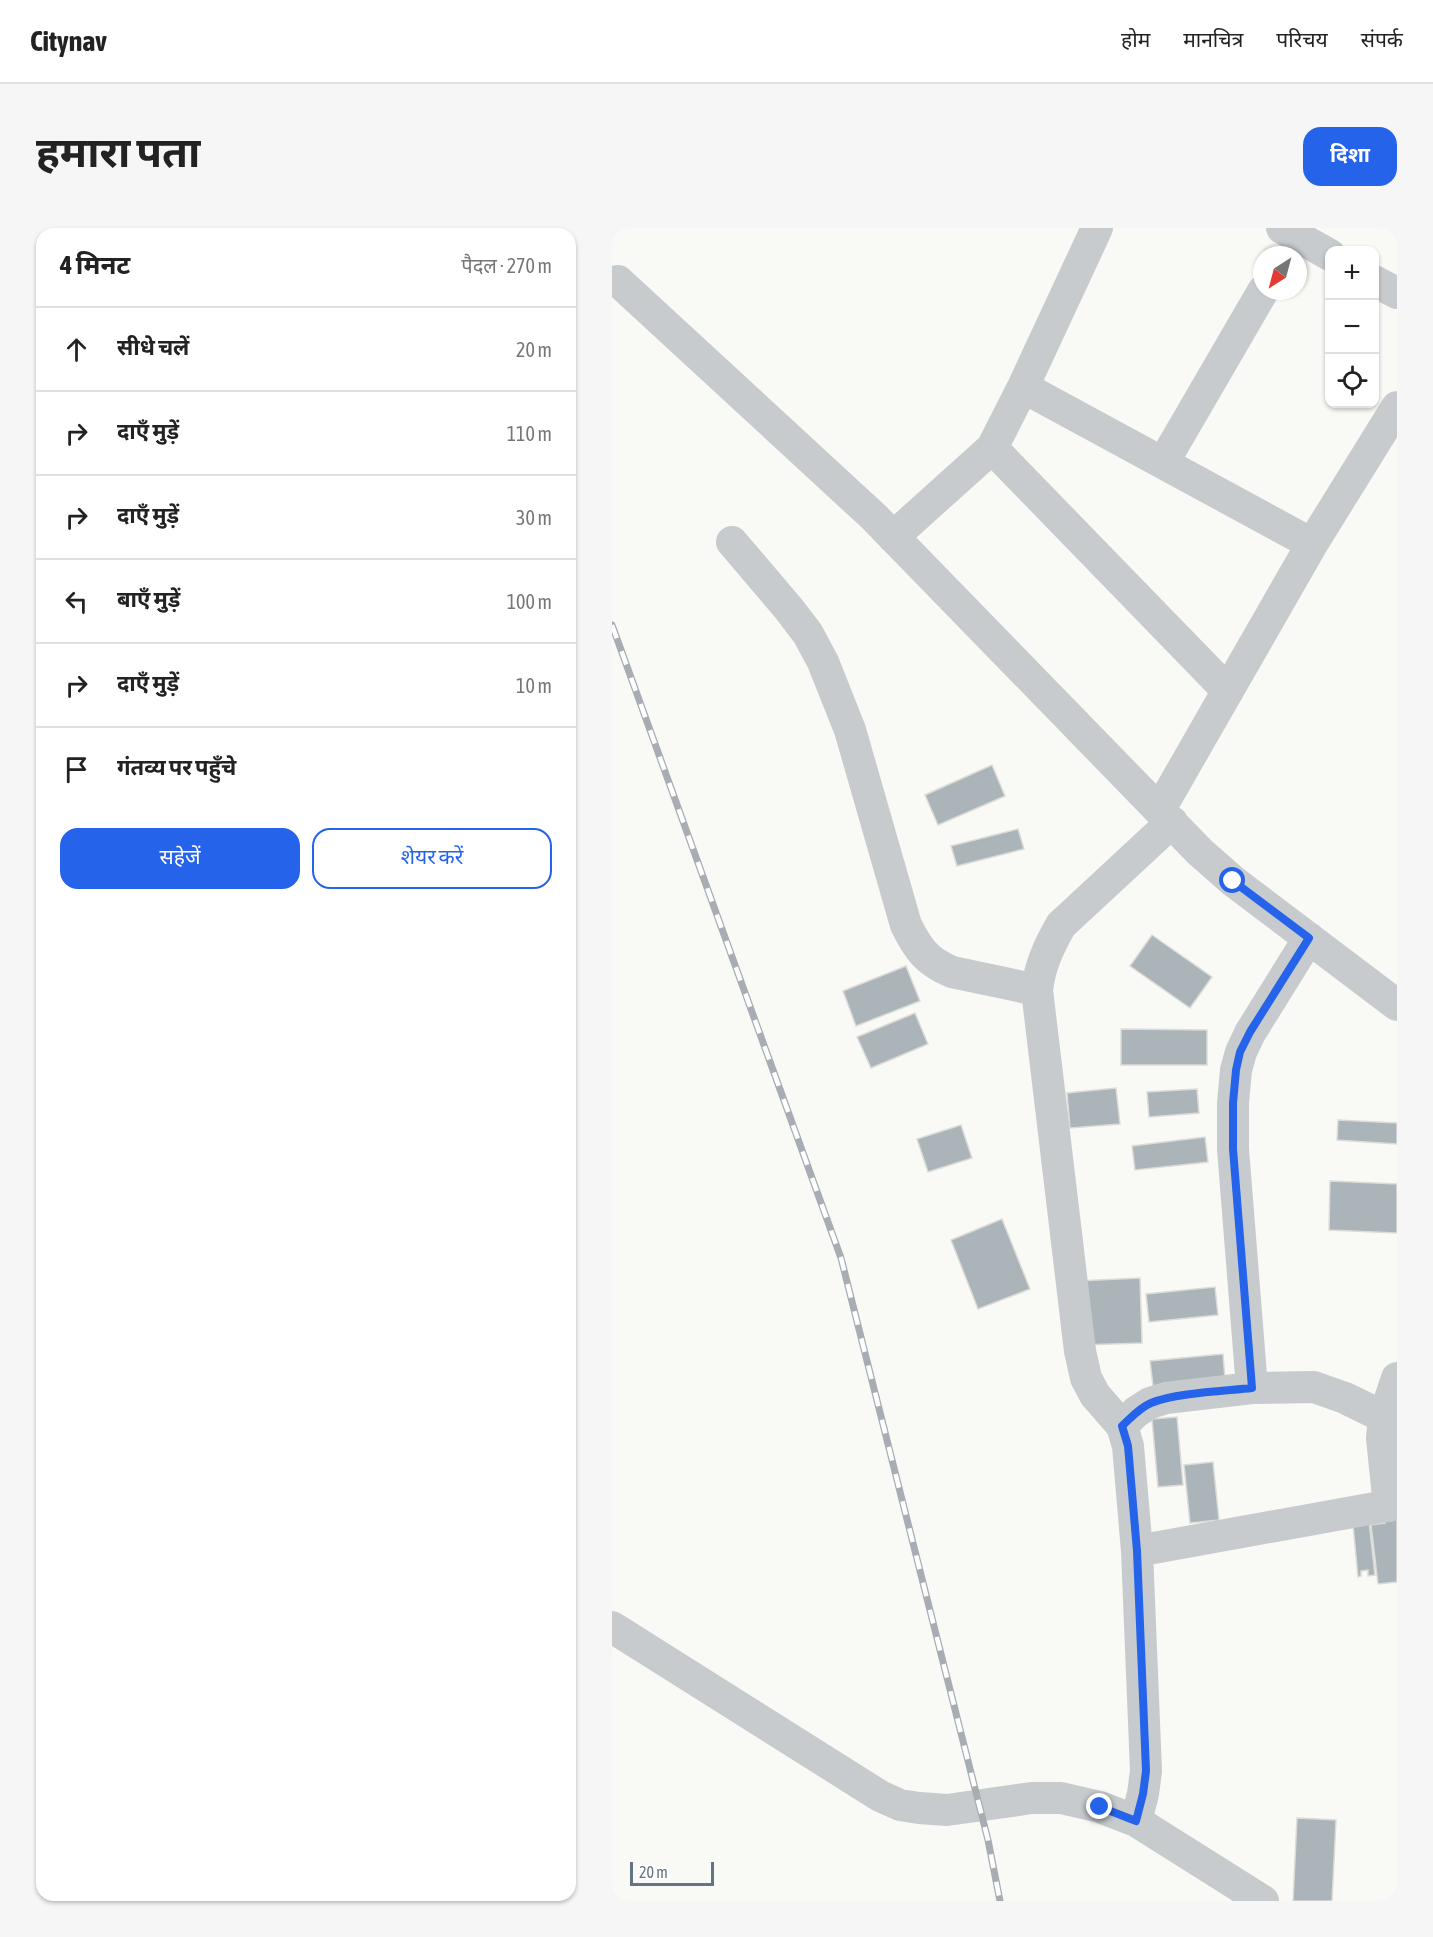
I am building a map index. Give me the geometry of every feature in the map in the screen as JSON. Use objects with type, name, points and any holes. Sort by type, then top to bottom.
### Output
[{"type":"street","points":[[893,537],[992,448],[1023,387],[1096,228]]},
{"type":"street","points":[[1288,240],[1325,254]]},
{"type":"street","points":[[618,281],[893,537],[1200,852],[1233,881],[1397,1005]]},
{"type":"street","points":[[1379,284],[1397,293]]},
{"type":"street","points":[[1162,463],[1258,300]]},
{"type":"street","points":[[1023,387],[1312,544]]},
{"type":"street","points":[[1136,1821],[1146,1771],[1137,1551],[1128,1446],[1122,1426],[1095,1395],[1086,1378],[1080,1351],[1037,990],[1040,969],[1061,925],[1166,816],[1228,691],[1312,544],[1397,407]]},
{"type":"street","points":[[992,448],[1228,691]]},
{"type":"street","points":[[732,542],[808,634],[823,662],[850,730],[906,925],[917,946],[939,966],[952,972],[1037,990]]},
{"type":"street","points":[[1252,1388],[1233,1149],[1236,1070],[1240,1052],[1250,1032],[1309,938]]},
{"type":"street","points":[[1137,1551],[1393,1505],[1382,1438],[1384,1417],[1397,1378]]},
{"type":"street","points":[[1122,1426],[1136,1412],[1150,1403],[1166,1398],[1252,1388],[1314,1387],[1345,1398],[1384,1417]]},
{"type":"street","points":[[612,1628],[880,1796],[900,1805],[946,1810],[1032,1798],[1061,1798],[1100,1807],[1136,1821],[1263,1901]]},
{"type":"building","points":[[992,765],[1005,796],[938,825],[925,795]]},
{"type":"building","points":[[1018,829],[1024,849],[957,866],[951,846]]},
{"type":"building","points":[[1152,935],[1212,977],[1190,1008],[1130,966]]},
{"type":"building","points":[[906,966],[920,1001],[856,1026],[843,991]]},
{"type":"building","points":[[915,1013],[928,1044],[871,1068],[857,1037]]},
{"type":"building","points":[[1121,1029],[1207,1030],[1207,1065],[1121,1065]]},
{"type":"building","points":[[1116,1088],[1120,1124],[1070,1128],[1067,1093]]},
{"type":"building","points":[[1197,1089],[1199,1113],[1149,1117],[1147,1092]]},
{"type":"building","points":[[1338,1120],[1397,1123],[1397,1144],[1337,1140]]},
{"type":"building","points":[[961,1125],[972,1158],[928,1172],[917,1139]]},
{"type":"building","points":[[1205,1137],[1208,1162],[1135,1170],[1132,1146]]},
{"type":"building","points":[[1330,1181],[1397,1184],[1397,1233],[1329,1230]]},
{"type":"building","points":[[1002,1219],[1030,1289],[978,1309],[951,1240]]},
{"type":"building","points":[[1140,1278],[1142,1343],[1081,1345],[1078,1281]]},
{"type":"building","points":[[1215,1287],[1218,1315],[1149,1322],[1146,1294]]},
{"type":"building","points":[[1223,1354],[1225,1379],[1153,1386],[1150,1361]]},
{"type":"building","points":[[1177,1417],[1183,1485],[1158,1487],[1152,1419]]},
{"type":"building","points":[[1213,1462],[1219,1520],[1190,1523],[1184,1465]]},
{"type":"building","points":[[1368,1512],[1375,1575],[1368,1576],[1368,1570],[1361,1571],[1361,1576],[1358,1577],[1352,1514]]},
{"type":"building","points":[[1397,1518],[1397,1582],[1378,1584],[1371,1525]]},
{"type":"building","points":[[1297,1818],[1336,1820],[1332,1901],[1293,1901]]},
{"type":"railway","points":[[612,625],[841,1258],[988,1840],[1000,1901]]},
{"type":"route","points":[[1100,1807],[1136,1821],[1146,1771],[1137,1551],[1128,1446],[1122,1426],[1136,1412],[1150,1403],[1166,1398],[1252,1388],[1233,1149],[1236,1070],[1240,1052],[1250,1032],[1309,938],[1233,881]]}]
